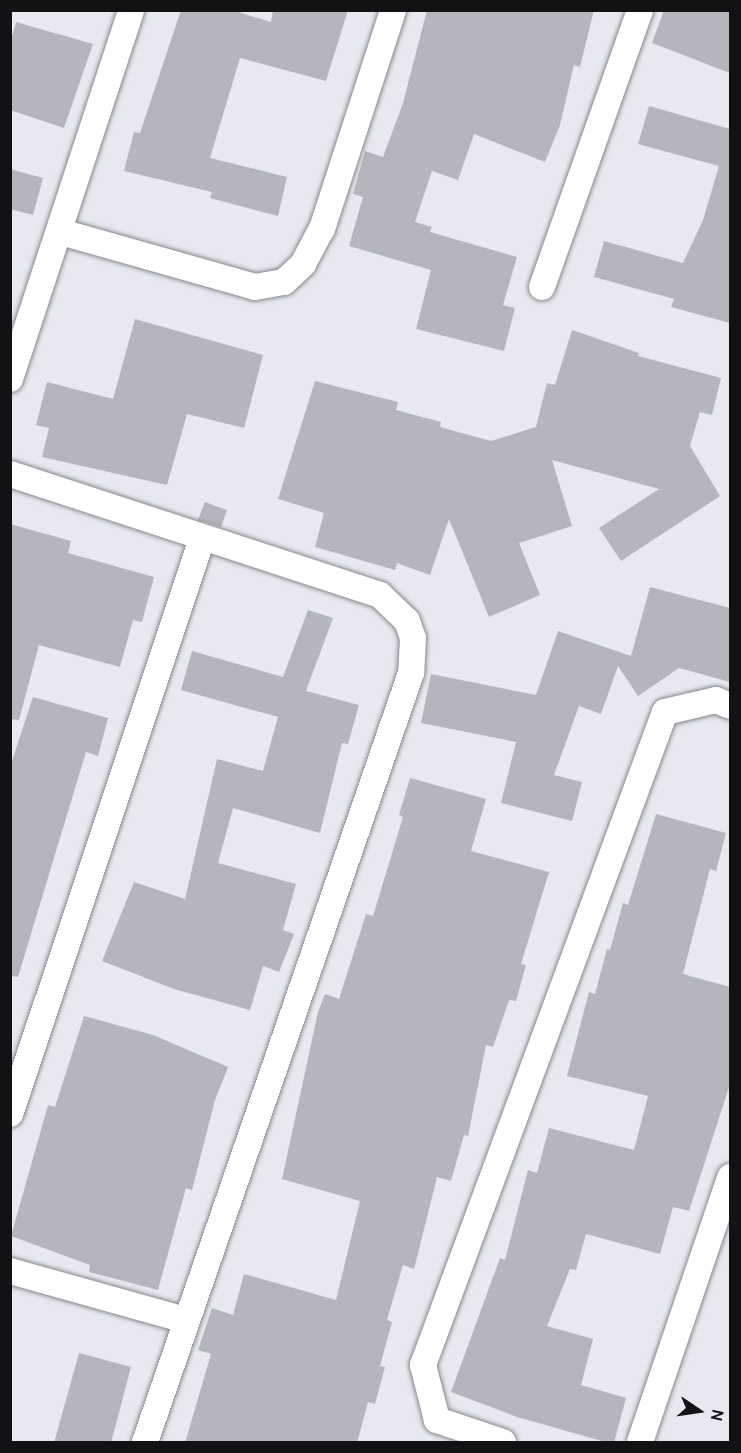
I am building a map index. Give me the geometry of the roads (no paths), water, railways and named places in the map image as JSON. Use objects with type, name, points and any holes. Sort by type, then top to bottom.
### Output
[{"type":"street","points":[[10,379],[61,232],[131,10]]},
{"type":"street","points":[[61,232],[255,287],[284,282],[303,264],[322,229],[393,10]]},
{"type":"street","points":[[542,287],[640,10]]},
{"type":"street","points":[[10,474],[202,539],[380,595],[407,621],[413,638],[411,673],[145,1443]]},
{"type":"street","points":[[10,1114],[202,539]]},
{"type":"street","points":[[503,1443],[437,1419],[423,1365],[665,712],[716,700],[730,706]]},
{"type":"street","points":[[640,1443],[730,1177]]},
{"type":"street","points":[[10,1271],[186,1320]]}]
